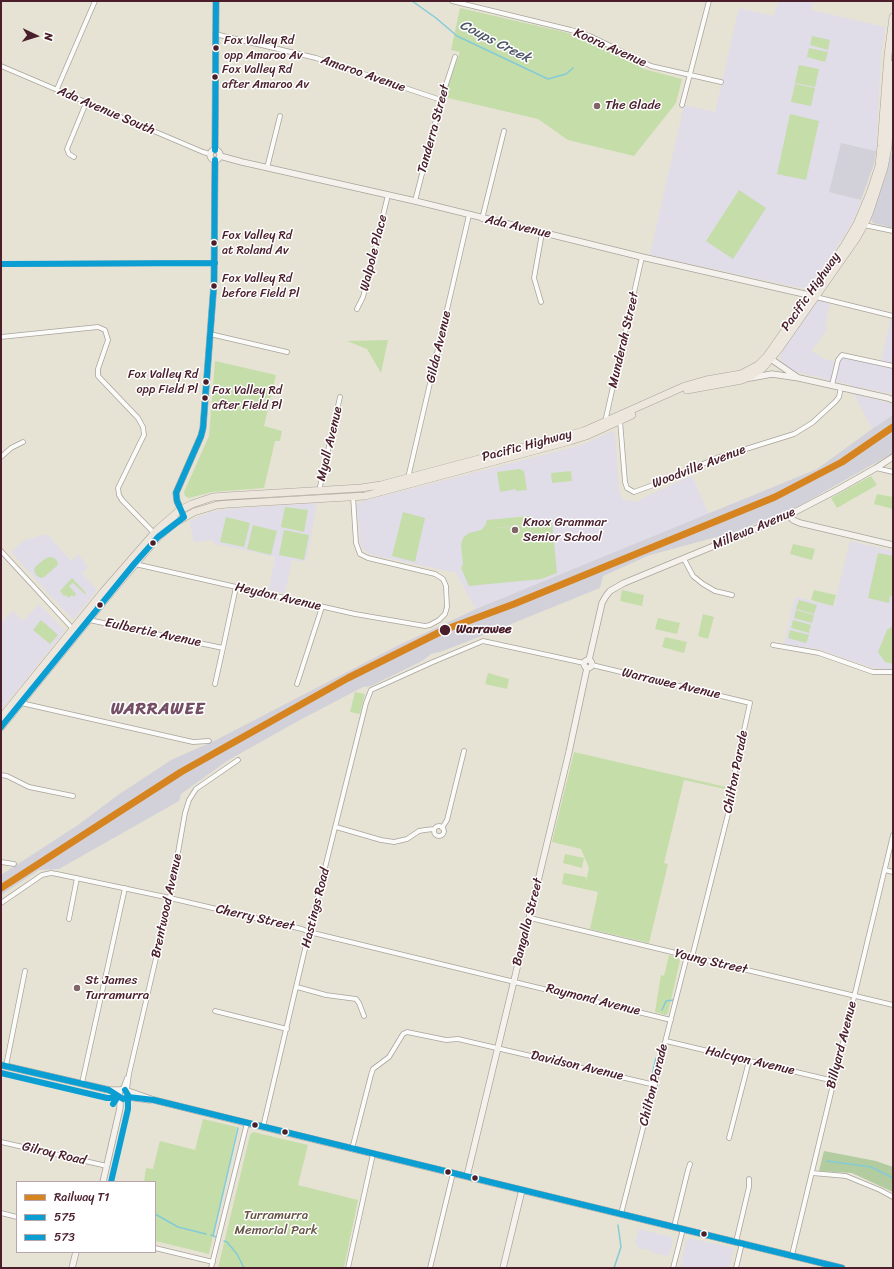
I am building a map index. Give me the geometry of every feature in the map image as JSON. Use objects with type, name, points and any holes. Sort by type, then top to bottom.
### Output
[{"type":"highway","name":"Pacific Highway","points":[[1,718],[73,629],[86,618],[158,537],[184,518],[201,510],[228,504],[353,497],[371,494],[586,436],[686,390],[742,380],[757,373],[812,296],[851,236],[876,179],[881,146],[888,55],[893,17]]},
{"type":"highway","name":"Pacific Highway","points":[[812,296],[856,239],[864,225],[881,181],[890,148],[893,64]]},
{"type":"highway","name":"Pacific Highway","points":[[1,727],[154,533],[180,510],[192,504],[213,497],[319,491],[373,486],[408,478],[584,431],[685,386],[706,380],[741,374],[769,358]]},
{"type":"street","points":[[57,90],[95,1]]},
{"type":"street","points":[[184,518],[177,501],[177,492],[203,428],[215,263],[217,158],[219,152],[215,150],[216,1]]},
{"type":"street","name":"Koora Avenue","points":[[452,1],[571,30],[590,36],[651,66],[721,82]]},
{"type":"street","points":[[682,105],[709,1]]},
{"type":"street","name":"Amaroo Avenue","points":[[215,34],[316,58],[441,100]]},
{"type":"street","name":"Tanderra Street","points":[[415,201],[441,100],[455,57]]},
{"type":"street","name":"Ada Avenue South","points":[[1,66],[210,154]]},
{"type":"street","points":[[74,157],[68,152],[68,148],[86,102]]},
{"type":"street","points":[[267,168],[280,116]]},
{"type":"street","points":[[482,219],[504,131]]},
{"type":"street","points":[[215,150],[210,154],[211,158],[217,158]]},
{"type":"street","name":"Ada Avenue","points":[[217,158],[415,201],[482,219],[812,296]]},
{"type":"street","name":"Walpole Place","points":[[357,308],[363,298],[388,195]]},
{"type":"street","name":"Gilda Avenue","points":[[408,478],[469,215]]},
{"type":"street","points":[[864,225],[893,231]]},
{"type":"street","points":[[540,302],[534,278],[542,233]]},
{"type":"street","name":"Munderah Street","points":[[605,422],[642,257]]},
{"type":"street","points":[[1,264],[215,263]]},
{"type":"street","points":[[812,296],[893,316]]},
{"type":"street","points":[[1,336],[98,327],[104,330],[108,340],[98,369],[98,376],[138,418],[144,427],[144,436],[118,488],[119,495],[154,533]]},
{"type":"street","points":[[210,334],[287,352]]},
{"type":"street","points":[[832,385],[838,360],[842,355],[893,366]]},
{"type":"street","points":[[769,358],[799,378]]},
{"type":"street","points":[[742,380],[772,374],[799,378],[891,398]]},
{"type":"street","name":"Woodville Avenue","points":[[620,420],[625,482],[627,488],[634,492],[718,458],[794,434],[812,423],[836,402],[842,387]]},
{"type":"street","name":"Myall Avenue","points":[[319,491],[340,397]]},
{"type":"street","points":[[1,457],[11,448],[23,442]]},
{"type":"street","name":"Millewa Avenue","points":[[610,591],[624,583],[789,515],[876,468],[893,457]]},
{"type":"street","points":[[876,468],[893,472]]},
{"type":"street","points":[[352,488],[353,497]]},
{"type":"street","name":"Heydon Avenue","points":[[134,564],[356,614],[422,626],[428,626],[438,620],[447,610],[448,603],[446,586],[443,579],[435,574],[368,558],[360,554],[356,543],[353,497]]},
{"type":"street","points":[[789,515],[800,523],[893,545]]},
{"type":"street","points":[[1,551],[73,629]]},
{"type":"street","points":[[684,559],[693,576],[703,584],[715,591],[732,595]]},
{"type":"street","points":[[215,684],[236,587]]},
{"type":"street","name":"Bangalla Street","points":[[467,1176],[530,918],[602,603],[610,591]]},
{"type":"street","points":[[297,684],[322,607]]},
{"type":"street","name":"Eulbertie Avenue","points":[[86,618],[223,648]]},
{"type":"street","name":"Warrawee Avenue","points":[[371,690],[483,640],[750,703]]},
{"type":"street","points":[[773,645],[819,654],[873,672],[893,672]]},
{"type":"street","name":"Hastings Road","points":[[263,1127],[309,932],[367,698],[371,690]]},
{"type":"street","points":[[21,703],[193,742],[210,741]]},
{"type":"street","name":"Chilton Parade","points":[[692,957],[729,810],[731,789],[750,703]]},
{"type":"street","points":[[442,841],[441,836],[444,831],[442,828],[447,820],[464,751]]},
{"type":"street","name":"Brentwood Avenue","points":[[103,1181],[170,898],[185,813],[189,800],[196,789],[238,760]]},
{"type":"street","points":[[1,775],[7,776],[29,787],[73,796]]},
{"type":"street","points":[[336,828],[394,842],[407,839],[419,831],[434,830],[438,826],[442,828]]},
{"type":"street","points":[[434,830],[435,835],[441,836]]},
{"type":"street","name":"Billyard Avenue","points":[[792,1255],[893,835]]},
{"type":"street","points":[[1,862],[14,864]]},
{"type":"street","points":[[885,870],[893,872]]},
{"type":"street","name":"Cherry Street","points":[[1,903],[42,875],[51,873],[170,898],[514,981]]},
{"type":"street","points":[[69,919],[77,878]]},
{"type":"street","points":[[82,1083],[125,888]]},
{"type":"street","name":"Young Street","points":[[530,918],[893,1005]]},
{"type":"street","name":"Chilton Parade","points":[[622,1214],[687,956]]},
{"type":"street","points":[[26,971],[3,1065],[154,1100],[842,1268]]},
{"type":"street","name":"Raymond Avenue","points":[[514,981],[671,1020]]},
{"type":"street","points":[[297,987],[326,995],[356,999],[364,1016]]},
{"type":"street","points":[[215,1012],[287,1029]]},
{"type":"street","name":"Davidson Avenue","points":[[352,1149],[373,1069],[389,1057],[403,1034],[407,1032],[446,1040],[458,1039],[654,1084]]},
{"type":"street","name":"Halcyon Avenue","points":[[666,1041],[834,1081]]},
{"type":"street","points":[[729,1138],[749,1061]]},
{"type":"street","points":[[211,1268],[247,1123]]},
{"type":"street","name":"Gilroy Road","points":[[1,1142],[107,1166]]},
{"type":"street","points":[[348,1268],[373,1154]]},
{"type":"street","points":[[674,1227],[690,1164]]},
{"type":"street","points":[[430,1268],[454,1173]]},
{"type":"street","points":[[812,1173],[846,1176],[893,1197]]},
{"type":"street","points":[[736,1268],[749,1187],[748,1179]]},
{"type":"street","points":[[503,1268],[522,1190]]},
{"type":"street","points":[[1,1213],[16,1217]]},
{"type":"street","points":[[673,1268],[683,1229]]},
{"type":"street","points":[[156,1248],[213,1262]]},
{"type":"street","points":[[72,1268],[76,1253]]},
{"type":"shaded area","points":[[778,1],[813,1],[811,10],[885,27],[881,55],[876,151],[841,143],[830,192],[861,200],[855,217],[847,232],[807,288],[791,286],[650,255],[684,105],[715,112],[739,8],[774,16]]},
{"type":"shaded area","points":[[841,143],[876,151],[874,164],[861,200],[829,192]]},
{"type":"shaded area","points":[[893,154],[893,228],[873,223],[871,216],[884,181],[891,155]]},
{"type":"shaded area","points":[[820,301],[830,304],[825,325],[828,327],[811,352],[819,354],[819,357],[835,362],[831,380],[829,382],[827,379],[791,370],[780,360],[781,353],[816,302]]},
{"type":"shaded area","points":[[891,318],[893,319],[893,364],[881,361]]},
{"type":"shaded area","points":[[843,356],[893,367],[893,394],[858,387],[854,388],[851,385],[839,382],[837,383],[835,381],[839,360]]},
{"type":"shaded area","points":[[853,392],[858,395],[893,404],[893,415],[872,429]]},
{"type":"shaded area","points":[[893,415],[893,453],[797,507],[735,532],[650,555],[603,576],[600,588],[484,635],[431,654],[422,661],[371,686],[363,687],[227,761],[181,794],[179,801],[59,869],[39,870],[1,895],[1,875],[78,825],[118,795],[171,760],[216,740],[397,646],[476,609],[817,469]]},
{"type":"shaded area","name":"Knox Grammar Senior School","points":[[612,431],[615,435],[619,489],[622,499],[637,502],[692,476],[709,514],[476,609],[456,573],[369,554],[361,547],[357,505],[360,502],[567,449],[587,443]]},
{"type":"shaded area","points":[[317,503],[307,559],[305,562],[292,560],[285,593],[269,590],[275,557],[213,543],[213,540],[194,542],[189,521],[208,513],[226,509]]},
{"type":"shaded area","points":[[47,534],[71,561],[78,554],[88,567],[82,573],[97,590],[73,620],[11,552],[23,541]]},
{"type":"shaded area","points":[[850,541],[893,551],[893,670],[873,668],[818,649],[784,644],[795,597],[834,606]]},
{"type":"shaded area","points":[[39,604],[64,630],[64,632],[1,710],[1,623],[13,611],[23,621]]},
{"type":"shaded area","points":[[639,1229],[671,1237],[673,1240],[669,1255],[667,1256],[653,1253],[653,1251],[642,1248],[641,1250],[638,1249],[639,1245],[635,1244]]},
{"type":"shaded area","points":[[689,1238],[734,1248],[729,1268],[680,1268],[686,1241]]},
{"type":"green space","points":[[460,8],[593,40],[621,52],[644,69],[682,79],[676,103],[634,156],[568,140],[538,119],[444,97],[460,52],[451,50]]},
{"type":"green space","points":[[812,36],[830,40],[828,50],[810,45]]},
{"type":"green space","points":[[809,48],[828,52],[825,62],[807,57]]},
{"type":"green space","points":[[799,65],[819,69],[815,87],[795,83]]},
{"type":"green space","points":[[795,84],[815,88],[811,106],[791,102]]},
{"type":"green space","points":[[790,114],[819,121],[806,180],[777,174]]},
{"type":"green space","points":[[739,190],[766,208],[733,259],[706,241]]},
{"type":"green space","points":[[388,340],[381,373],[367,349],[347,341]]},
{"type":"green space","points":[[215,361],[276,375],[264,426],[282,431],[280,441],[275,441],[264,488],[212,492],[189,498],[185,496],[184,492],[209,436]]},
{"type":"green space","points":[[519,469],[524,471],[527,490],[516,491],[516,489],[500,492],[497,472]]},
{"type":"green space","points":[[571,471],[572,481],[552,483],[551,473]]},
{"type":"green space","points":[[871,476],[877,485],[837,508],[831,498]]},
{"type":"green space","points":[[877,494],[893,497],[893,509],[874,504]]},
{"type":"green space","points":[[285,507],[308,510],[304,532],[281,527]]},
{"type":"green space","points":[[403,512],[425,518],[415,562],[392,556]]},
{"type":"green space","points":[[530,516],[531,521],[536,523],[488,529],[552,522],[557,573],[541,579],[469,586],[461,568],[463,564],[461,545],[463,538],[469,533],[481,530],[485,526],[487,520]]},
{"type":"green space","points":[[226,517],[250,523],[244,547],[220,542]]},
{"type":"green space","points":[[253,525],[277,531],[271,555],[247,549]]},
{"type":"green space","points":[[284,530],[309,535],[304,560],[279,555]]},
{"type":"green space","points":[[793,544],[815,549],[812,560],[790,554]]},
{"type":"green space","points":[[878,553],[893,556],[893,596],[890,596],[889,603],[868,598]]},
{"type":"green space","points":[[50,557],[57,561],[58,565],[44,577],[41,578],[37,576],[34,571],[35,567],[46,558]]},
{"type":"green space","points":[[72,578],[86,593],[85,594],[73,583],[69,586],[76,594],[74,597],[72,595],[69,598],[66,595],[64,596],[60,591]]},
{"type":"green space","points":[[622,590],[644,595],[642,606],[620,601]]},
{"type":"green space","points":[[814,590],[836,595],[833,606],[811,600]]},
{"type":"green space","points":[[799,600],[817,605],[814,614],[796,609]]},
{"type":"green space","points":[[796,610],[814,615],[812,623],[794,618]]},
{"type":"green space","points":[[703,614],[714,617],[708,639],[698,636]]},
{"type":"green space","points":[[658,618],[680,623],[677,634],[655,629]]},
{"type":"green space","points":[[41,620],[58,635],[50,644],[33,630]]},
{"type":"green space","points":[[793,620],[811,625],[809,633],[791,628]]},
{"type":"green space","points":[[893,626],[893,664],[885,662],[878,652],[887,630]]},
{"type":"green space","points":[[790,630],[809,635],[806,643],[788,638]]},
{"type":"green space","points":[[665,637],[687,642],[684,653],[662,647]]},
{"type":"green space","points":[[488,673],[509,679],[507,689],[485,684]]},
{"type":"green space","points":[[355,692],[365,694],[360,714],[350,712]]},
{"type":"green space","points":[[574,752],[726,787],[725,789],[684,780],[664,863],[668,864],[649,943],[590,929],[598,892],[562,884],[564,873],[586,877],[586,882],[589,868],[581,849],[552,842]]},
{"type":"green space","points":[[565,854],[584,858],[582,868],[563,863]]},
{"type":"green space","points":[[669,955],[679,958],[680,960],[668,1013],[666,1015],[655,1012],[661,975],[664,976]]},
{"type":"green space","points":[[203,1119],[237,1127],[209,1254],[156,1241],[156,1181],[144,1181],[146,1168],[153,1169],[160,1141],[195,1150]]},
{"type":"green space","name":"Turramurra Memorial Park","points":[[253,1132],[308,1145],[298,1185],[358,1200],[344,1268],[218,1268],[250,1135]]},
{"type":"green space","points":[[824,1151],[876,1161],[893,1167],[893,1192],[852,1173],[819,1171]]},
{"type":"waterway","name":"Coups Creek","points":[[412,1],[436,18],[457,36],[548,79],[566,74],[573,68]]},
{"type":"waterway","points":[[662,1010],[666,1001],[673,1000]]},
{"type":"waterway","points":[[652,1075],[656,1058]]},
{"type":"waterway","points":[[213,1236],[238,1128]]},
{"type":"waterway","points":[[827,1161],[871,1167],[893,1178]]},
{"type":"waterway","points":[[156,1215],[178,1227],[206,1234]]},
{"type":"waterway","points":[[614,1268],[621,1247],[618,1225]]},
{"type":"waterway","points":[[211,1235],[216,1237]]},
{"type":"waterway","points":[[224,1241],[227,1242],[237,1254],[244,1268]]},
{"type":"rail line","name":"T1","points":[[1,888],[181,772],[348,678],[444,630],[514,604],[775,497],[842,462],[893,427]]},
{"type":"transit line","name":"573","points":[[215,150],[216,1]]},
{"type":"transit line","name":"573","points":[[1,727],[134,564],[158,537],[184,517],[177,501],[176,493],[201,436],[203,428],[214,283],[215,160]]},
{"type":"transit line","name":"573","points":[[1,264],[215,263]]},
{"type":"transit line","name":"575","points":[[1,1065],[109,1090],[123,1099],[128,1097],[154,1100],[842,1268]]},
{"type":"transit line","points":[[1,1073],[107,1098],[117,1098],[113,1104]]},
{"type":"transit line","points":[[111,1181],[128,1109],[128,1095],[125,1090]]},
{"type":"place","name":"Fox Valley Rd opp Amaroo Av","points":[[216,48]]},
{"type":"place","name":"Fox Valley Rd after Amaroo Av","points":[[215,77]]},
{"type":"place","name":"The Glade","points":[[597,106]]},
{"type":"place","name":"Fox Valley Rd at Roland Av","points":[[214,243]]},
{"type":"place","name":"Fox Valley Rd before Field Pl","points":[[214,286]]},
{"type":"place","name":"Fox Valley Rd opp Field Pl","points":[[206,382]]},
{"type":"place","name":"Fox Valley Rd after Field Pl","points":[[205,398]]},
{"type":"place","name":"Knox Grammar Senior School","points":[[515,530]]},
{"type":"place","name":"Warrawee","points":[[445,630]]},
{"type":"place","name":"St James Turramurra","points":[[77,988]]},
{"type":"district","name":"WARRAWEE","points":[[158,710]]}]
